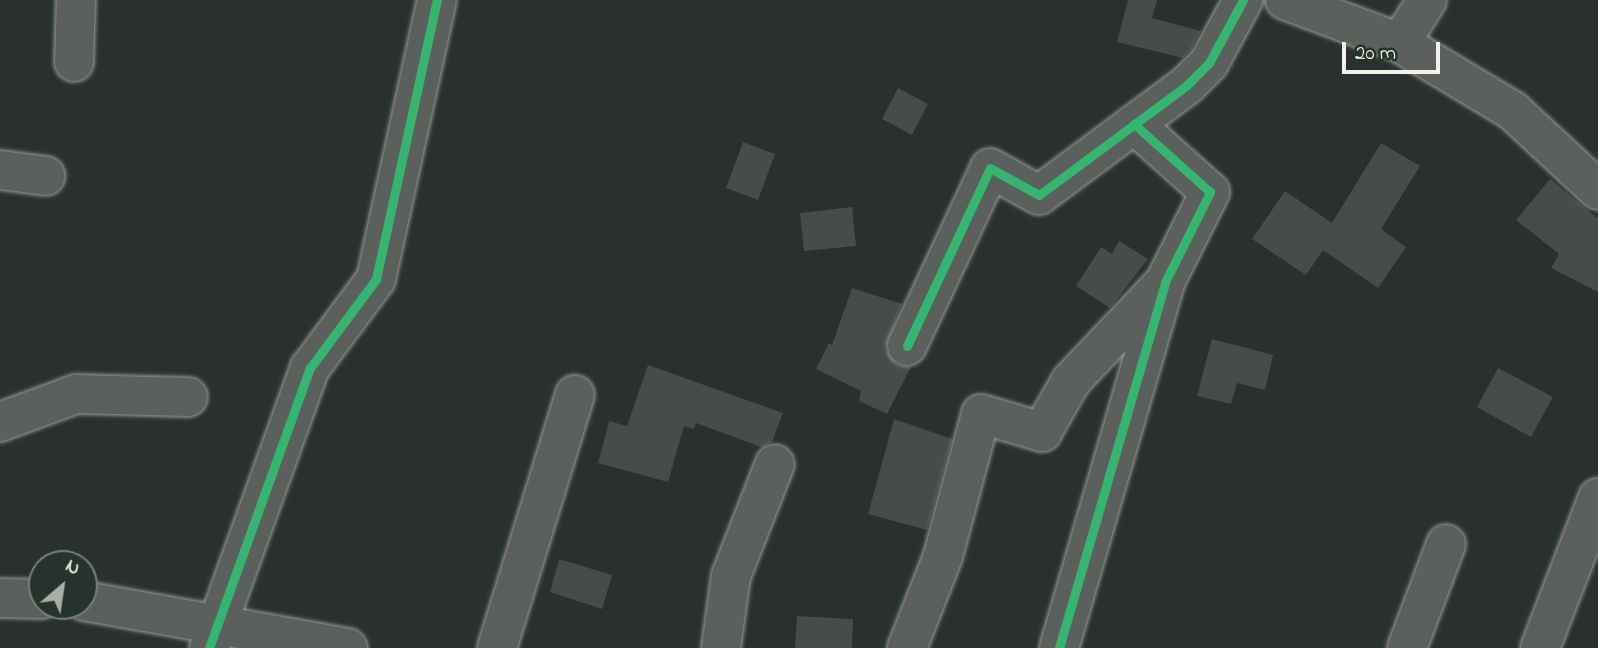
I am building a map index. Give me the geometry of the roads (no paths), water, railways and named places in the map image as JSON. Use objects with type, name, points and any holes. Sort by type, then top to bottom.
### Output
[{"type":"street","points":[[74,62],[76,0]]},
{"type":"street","points":[[212,636],[310,368],[376,279],[437,0]]},
{"type":"street","points":[[907,346],[990,168],[1039,195],[1134,124],[1209,62],[1242,0]]},
{"type":"street","points":[[1285,0],[1400,43],[1513,111],[1598,190]]},
{"type":"street","points":[[1400,43],[1427,0]]},
{"type":"street","points":[[1059,648],[1165,282],[1210,192],[1134,124]]},
{"type":"street","points":[[0,170],[46,176]]},
{"type":"street","points":[[906,648],[943,556],[981,414],[1042,432],[1071,381],[1165,282]]},
{"type":"street","points":[[0,422],[76,394],[188,397]]},
{"type":"street","points":[[497,648],[575,395]]},
{"type":"street","points":[[721,648],[731,576],[775,464]]},
{"type":"street","points":[[1540,648],[1598,498]]},
{"type":"street","points":[[1407,648],[1446,544]]},
{"type":"street","points":[[0,598],[28,599]]},
{"type":"street","points":[[98,605],[212,636],[348,648]]}]
